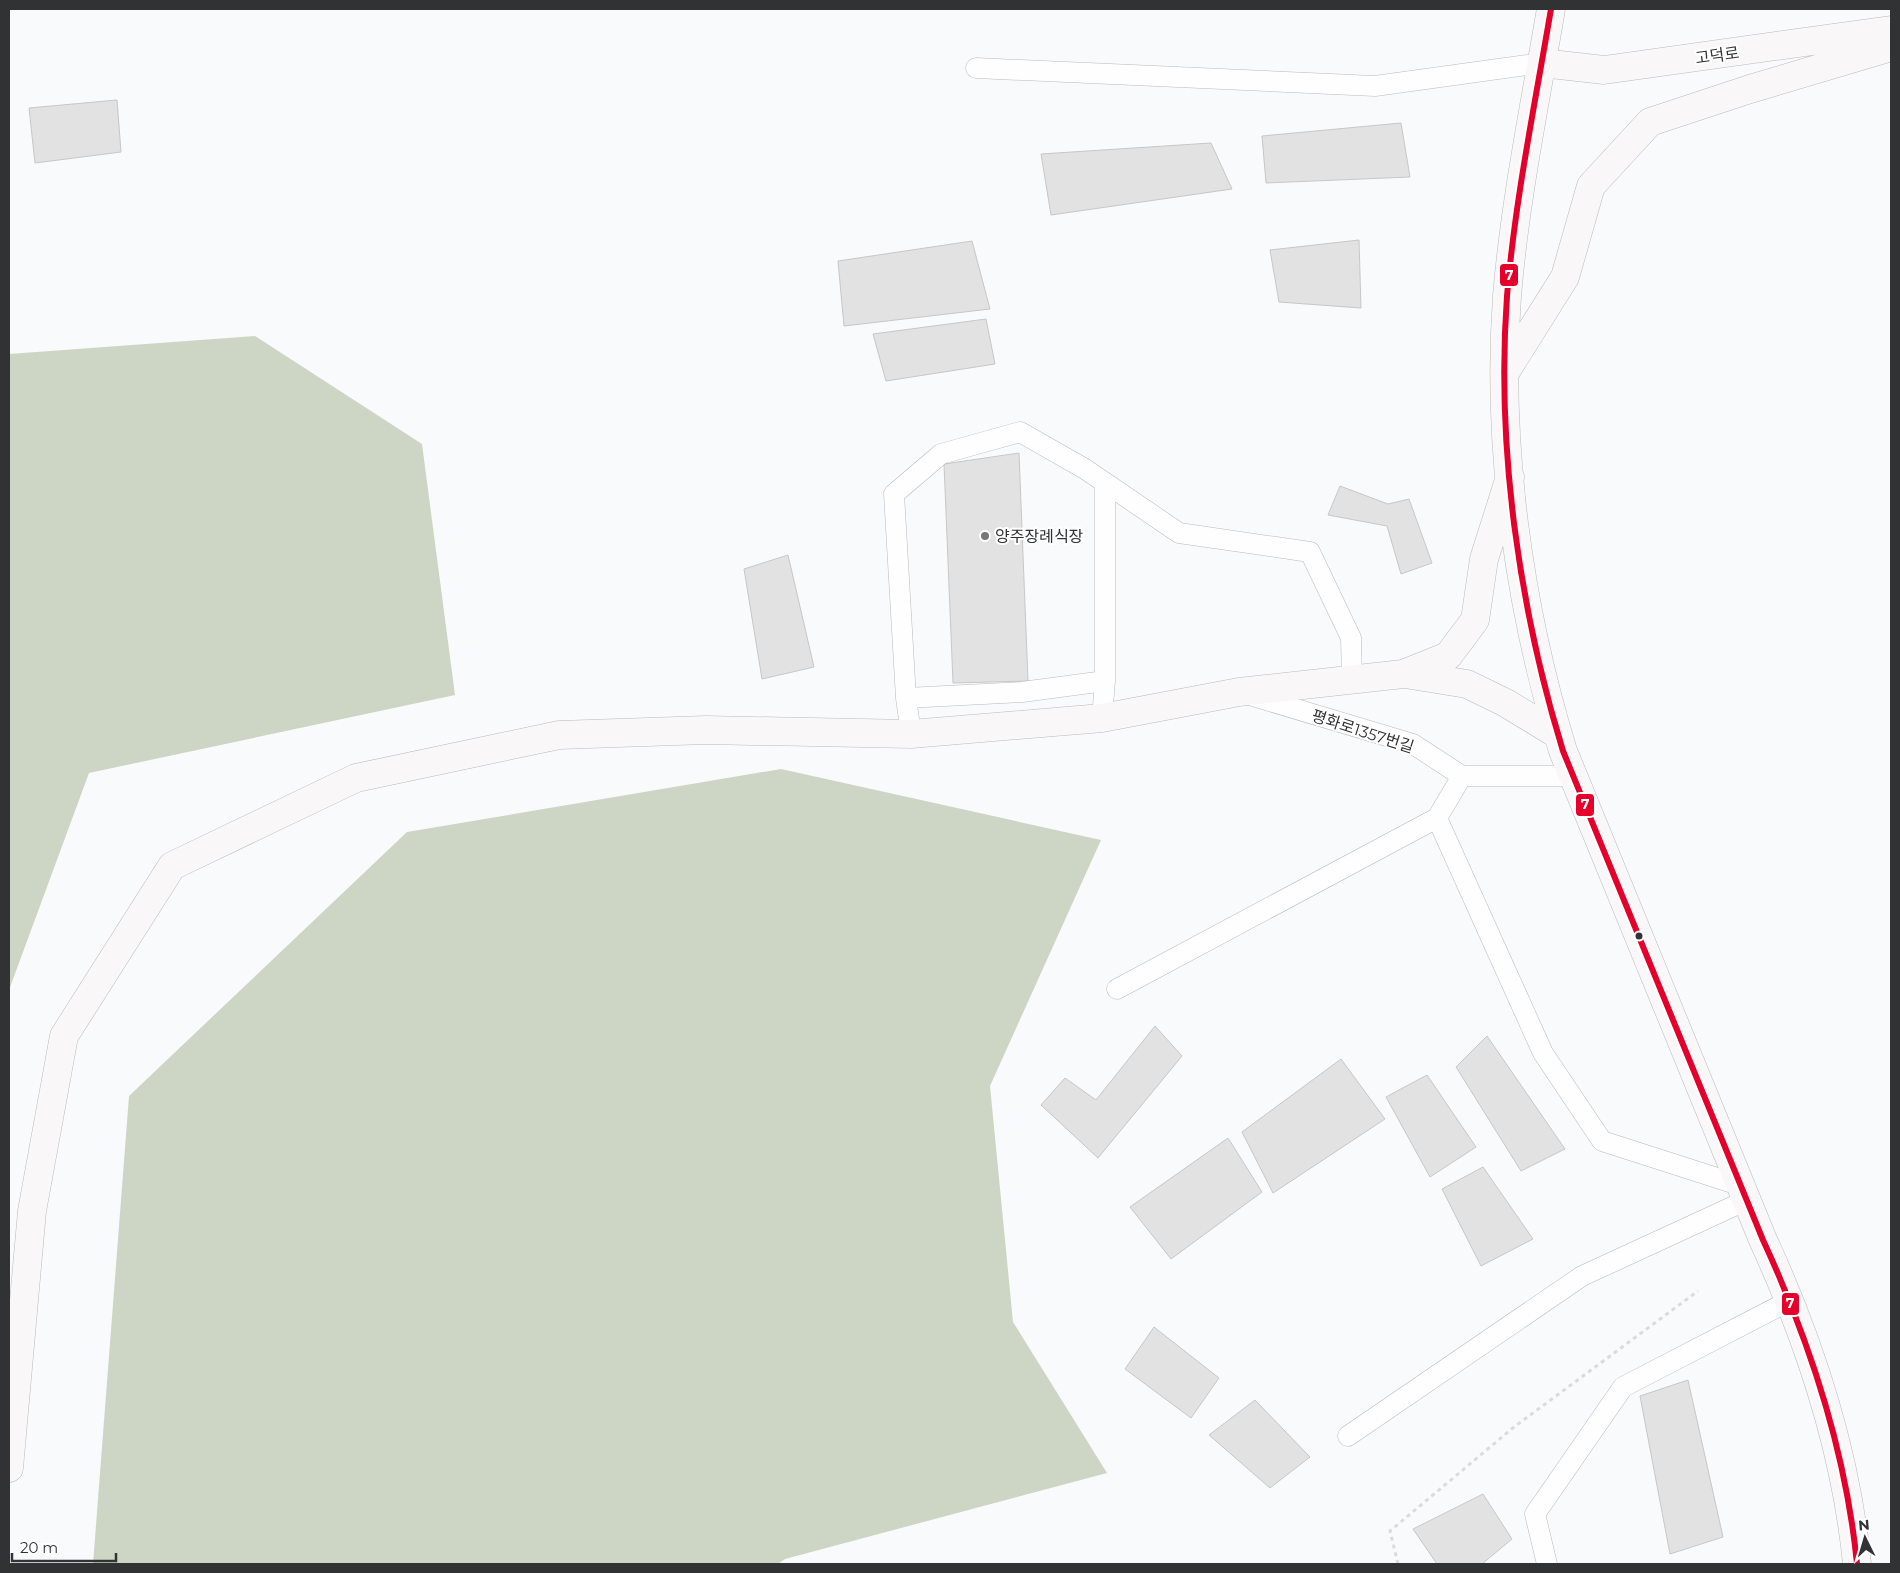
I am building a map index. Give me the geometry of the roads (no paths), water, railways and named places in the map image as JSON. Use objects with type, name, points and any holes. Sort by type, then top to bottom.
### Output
[{"type":"main road","points":[[1551,9],[1521,181],[1507,297],[1506,371],[1506,433],[1522,577],[1545,694],[1572,776],[1744,1193],[1791,1300],[1829,1414],[1845,1481],[1857,1564]]},
{"type":"main road","name":"고덕로","points":[[1542,63],[1604,70],[1891,30]]},
{"type":"main road","points":[[1506,371],[1565,277],[1591,186],[1650,122],[1750,89],[1891,47]]},
{"type":"main road","points":[[9,1468],[32,1211],[64,1036],[172,866],[356,778],[559,735],[706,730],[911,734],[1102,718],[1239,692],[1403,674],[1448,656],[1475,620],[1484,558],[1510,477]]},
{"type":"main road","points":[[1403,674],[1467,684],[1506,703],[1557,734]]},
{"type":"lane","points":[[976,68],[1375,86],[1542,63]]},
{"type":"lane","points":[[911,734],[906,698],[894,494],[942,454],[1020,432],[1105,483],[1179,533],[1310,552],[1351,638],[1352,680]]},
{"type":"lane","points":[[1102,718],[1105,681],[1105,483]]},
{"type":"lane","points":[[906,698],[1022,692],[1105,681]]},
{"type":"lane","name":"평화로1357번길","points":[[1239,692],[1413,744],[1462,776]]},
{"type":"lane","points":[[1116,989],[1437,818],[1462,776],[1572,776]]},
{"type":"lane","points":[[1437,818],[1543,1053],[1602,1141],[1744,1193]]},
{"type":"lane","points":[[1348,1436],[1582,1276],[1744,1193]]},
{"type":"lane","points":[[1548,1564],[1534,1514],[1623,1387],[1791,1300]]},
{"type":"place","name":"양주장례식장","points":[[985,536]]}]
